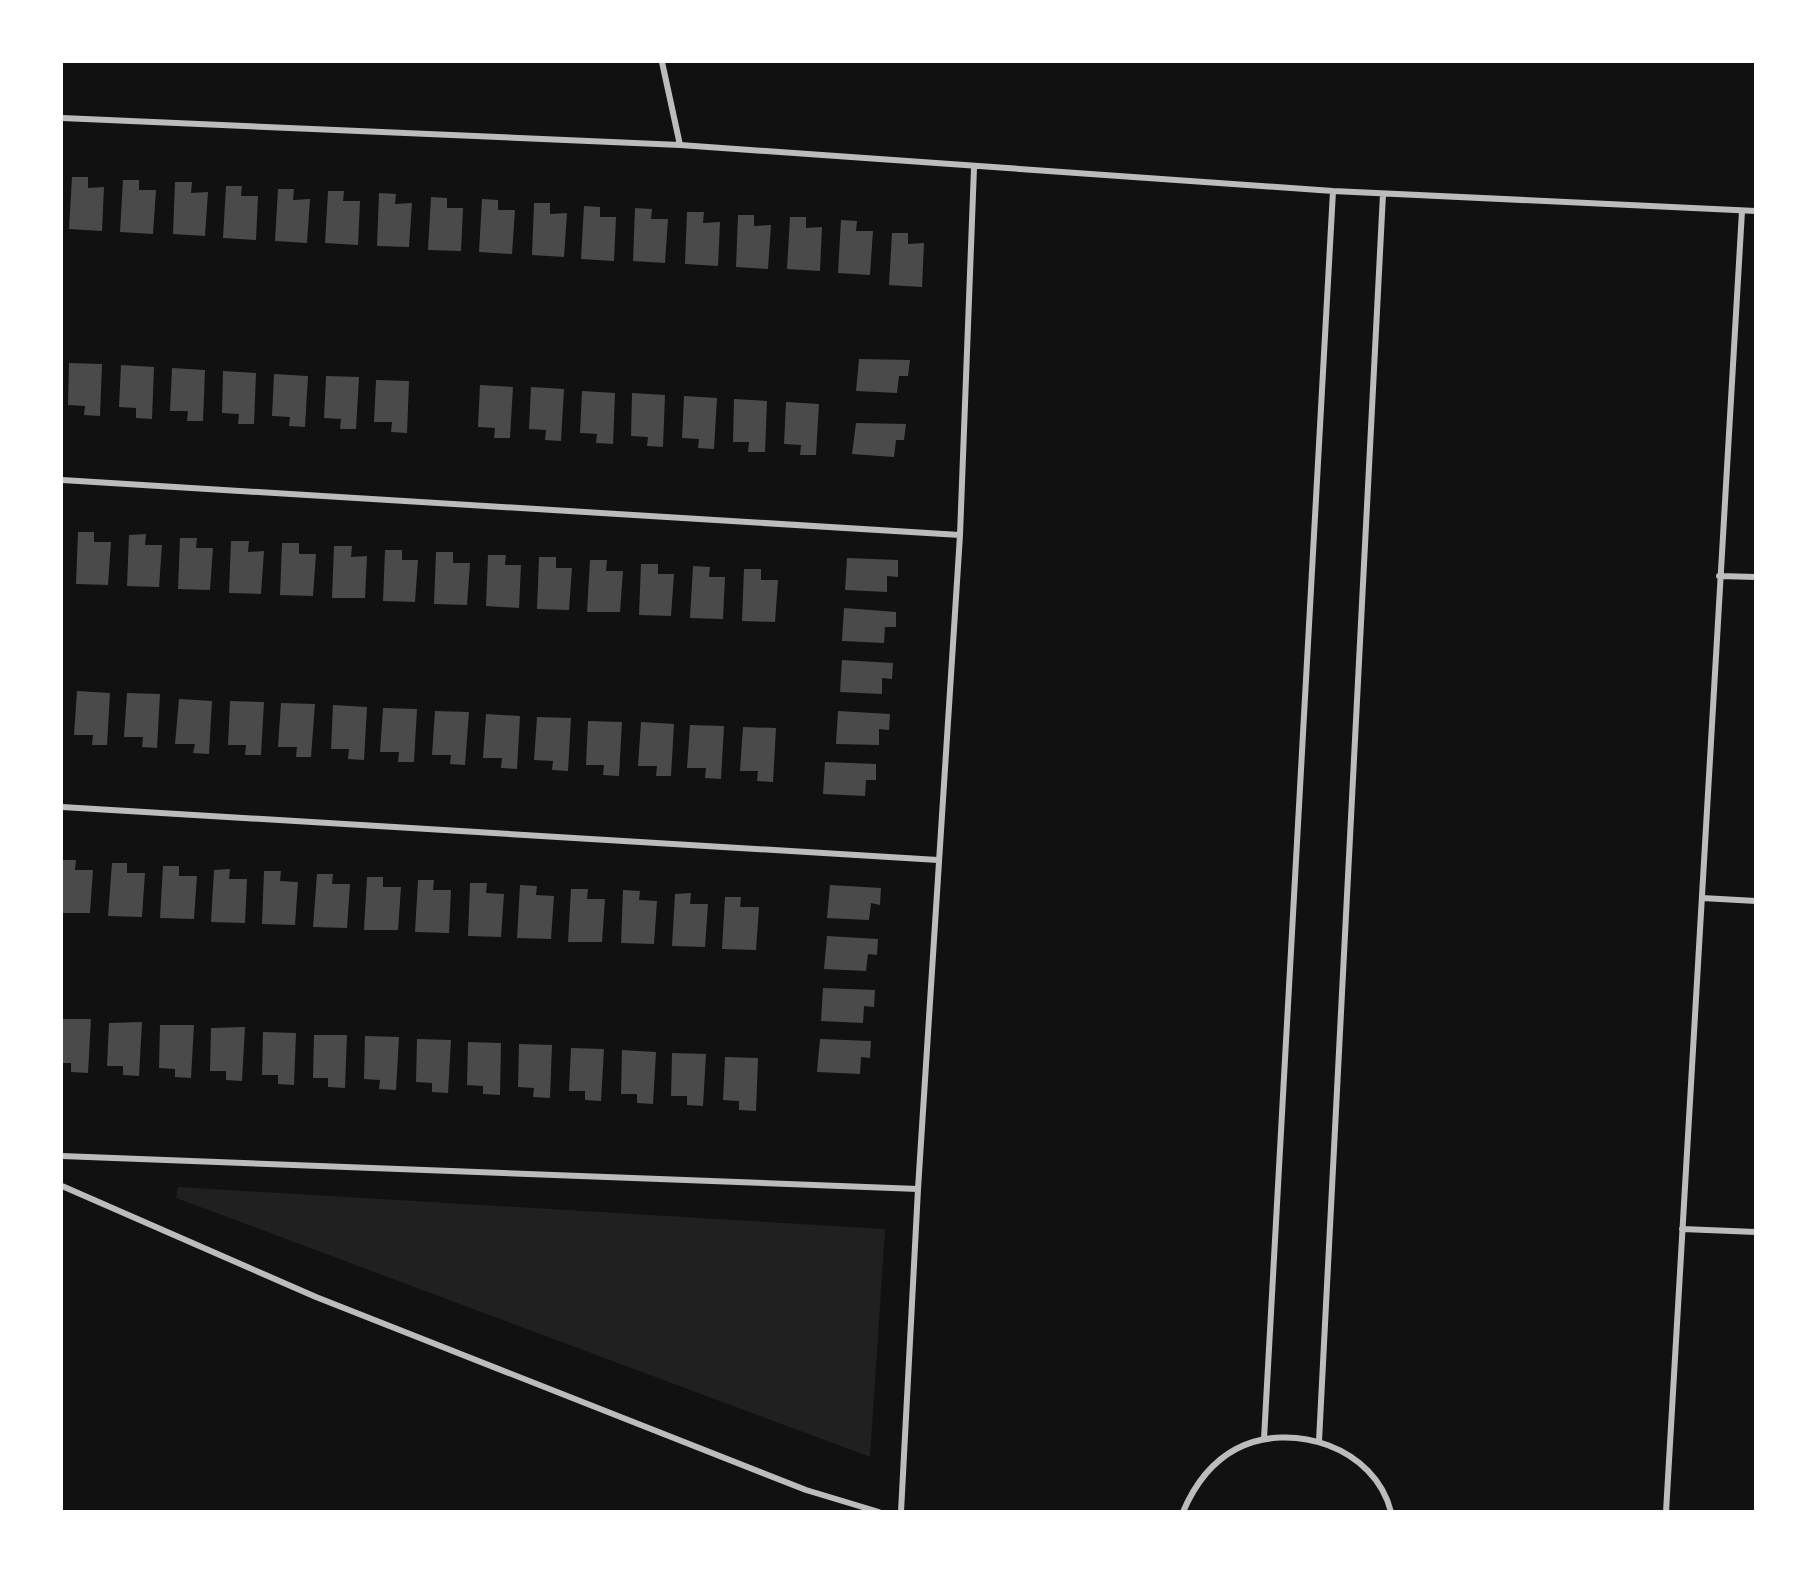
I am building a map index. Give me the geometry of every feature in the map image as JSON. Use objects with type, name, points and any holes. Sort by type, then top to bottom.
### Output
[{"type":"street","points":[[662,62],[680,145]]},
{"type":"street","points":[[62,118],[680,145],[975,168],[1333,191],[1755,211]]},
{"type":"street","points":[[901,1512],[918,1188],[960,535],[975,168]]},
{"type":"street","points":[[1264,1440],[1333,191]]},
{"type":"street","points":[[1319,1442],[1383,194]]},
{"type":"street","points":[[1666,1512],[1742,211]]},
{"type":"street","points":[[62,480],[960,535]]},
{"type":"street","points":[[1719,576],[1755,577]]},
{"type":"street","points":[[62,807],[938,860]]},
{"type":"street","points":[[1702,898],[1755,901]]},
{"type":"street","points":[[62,1156],[918,1188]]},
{"type":"street","points":[[62,1186],[316,1297],[806,1490],[879,1512]]},
{"type":"street","points":[[1682,1229],[1755,1232]]},
{"type":"street","points":[[1183,1512],[1192,1491],[1211,1467],[1236,1449],[1264,1440],[1292,1437],[1319,1442],[1342,1451],[1362,1466],[1378,1485],[1391,1512]]},
{"type":"shaded area","points":[[178,1187],[885,1229],[870,1457],[176,1198]]},
{"type":"building","points":[[72,177],[88,177],[88,188],[104,187],[102,231],[69,229]]},
{"type":"building","points":[[123,180],[139,180],[139,190],[156,190],[153,234],[120,232]]},
{"type":"building","points":[[175,182],[192,182],[191,193],[208,192],[205,236],[173,234]]},
{"type":"building","points":[[226,186],[242,186],[241,196],[258,196],[256,240],[223,238]]},
{"type":"building","points":[[278,189],[294,189],[293,200],[310,199],[307,243],[275,241]]},
{"type":"building","points":[[328,191],[344,191],[343,201],[360,201],[358,245],[325,243]]},
{"type":"building","points":[[379,193],[396,194],[395,204],[412,203],[409,247],[377,246]]},
{"type":"building","points":[[431,197],[447,198],[447,208],[463,208],[461,251],[428,250]]},
{"type":"building","points":[[482,199],[498,200],[498,210],[515,210],[512,254],[479,252]]},
{"type":"building","points":[[534,203],[550,203],[550,214],[567,213],[564,257],[532,255]]},
{"type":"building","points":[[584,206],[600,207],[600,217],[616,217],[614,261],[581,259]]},
{"type":"building","points":[[635,208],[652,209],[651,219],[668,219],[665,263],[633,261]]},
{"type":"building","points":[[687,212],[704,212],[703,223],[720,222],[718,266],[685,264]]},
{"type":"building","points":[[738,215],[754,215],[754,226],[771,225],[768,269],[736,267]]},
{"type":"building","points":[[790,217],[806,217],[806,228],[822,227],[820,271],[787,269]]},
{"type":"building","points":[[841,220],[857,221],[856,231],[873,231],[870,275],[838,273]]},
{"type":"building","points":[[892,233],[908,233],[908,244],[924,243],[922,287],[889,285]]},
{"type":"building","points":[[859,359],[910,360],[908,376],[899,376],[897,393],[856,391]]},
{"type":"building","points":[[69,363],[102,364],[100,416],[84,415],[85,406],[68,405]]},
{"type":"building","points":[[121,365],[154,367],[152,419],[136,418],[136,408],[119,407]]},
{"type":"building","points":[[172,368],[205,370],[203,421],[187,421],[188,411],[170,411]]},
{"type":"building","points":[[223,371],[256,373],[254,424],[238,424],[239,414],[222,413]]},
{"type":"building","points":[[274,374],[308,376],[305,427],[289,426],[290,417],[272,416]]},
{"type":"building","points":[[326,376],[359,377],[356,429],[340,429],[341,419],[324,418]]},
{"type":"building","points":[[376,380],[409,381],[407,433],[391,432],[392,422],[374,422]]},
{"type":"building","points":[[480,385],[513,387],[510,438],[494,438],[495,428],[478,427]]},
{"type":"building","points":[[531,387],[564,389],[561,441],[545,440],[546,430],[529,429]]},
{"type":"building","points":[[582,391],[615,393],[613,444],[596,443],[597,434],[580,433]]},
{"type":"building","points":[[632,393],[665,395],[663,447],[647,446],[648,437],[631,436]]},
{"type":"building","points":[[684,396],[717,398],[714,449],[698,448],[699,439],[682,438]]},
{"type":"building","points":[[734,399],[767,401],[765,452],[748,452],[749,442],[733,442]]},
{"type":"building","points":[[786,402],[819,404],[816,455],[800,455],[801,445],[784,444]]},
{"type":"building","points":[[856,423],[906,424],[904,440],[896,440],[894,457],[852,454]]},
{"type":"building","points":[[78,532],[94,532],[94,542],[111,542],[108,585],[76,584]]},
{"type":"building","points":[[146,534],[145,545],[162,545],[159,587],[127,586],[129,535]]},
{"type":"building","points":[[180,538],[197,538],[196,548],[213,548],[210,590],[178,589]]},
{"type":"building","points":[[231,541],[249,541],[248,552],[264,551],[261,594],[229,593]]},
{"type":"building","points":[[282,543],[299,543],[299,554],[316,554],[313,596],[280,595]]},
{"type":"building","points":[[334,546],[352,546],[351,557],[367,556],[365,598],[332,598]]},
{"type":"building","points":[[385,550],[402,550],[402,560],[418,560],[415,602],[383,601]]},
{"type":"building","points":[[436,552],[453,552],[453,563],[470,563],[467,605],[434,604]]},
{"type":"building","points":[[488,555],[506,555],[505,565],[521,565],[519,608],[486,606]]},
{"type":"building","points":[[539,557],[556,557],[556,568],[572,568],[569,610],[537,609]]},
{"type":"building","points":[[847,558],[898,560],[898,577],[887,576],[887,592],[845,590]]},
{"type":"building","points":[[590,560],[607,560],[606,571],[623,571],[620,612],[587,612]]},
{"type":"building","points":[[641,564],[658,564],[658,574],[674,574],[671,616],[639,615]]},
{"type":"building","points":[[693,566],[710,567],[709,577],[725,577],[723,619],[690,618]]},
{"type":"building","points":[[744,569],[761,569],[761,580],[778,580],[775,622],[742,621]]},
{"type":"building","points":[[844,608],[896,612],[896,627],[885,627],[884,643],[842,641]]},
{"type":"building","points":[[842,660],[893,663],[892,679],[882,678],[882,694],[840,692]]},
{"type":"building","points":[[77,691],[110,693],[107,745],[92,745],[93,735],[74,735]]},
{"type":"building","points":[[127,693],[160,694],[157,748],[142,747],[143,737],[124,737]]},
{"type":"building","points":[[179,699],[212,701],[209,754],[193,753],[195,744],[175,744]]},
{"type":"building","points":[[230,701],[264,702],[261,755],[245,755],[246,745],[228,745]]},
{"type":"building","points":[[281,703],[315,704],[311,757],[296,757],[297,747],[278,747]]},
{"type":"building","points":[[333,705],[367,707],[364,760],[348,759],[349,749],[331,749]]},
{"type":"building","points":[[383,708],[417,709],[414,762],[398,762],[399,752],[380,752]]},
{"type":"building","points":[[435,711],[469,712],[465,765],[450,764],[451,755],[432,755]]},
{"type":"building","points":[[838,711],[890,714],[889,730],[879,729],[879,745],[836,744]]},
{"type":"building","points":[[486,714],[520,716],[517,769],[501,768],[502,758],[483,758]]},
{"type":"building","points":[[537,717],[571,718],[568,771],[552,770],[553,761],[534,760]]},
{"type":"building","points":[[588,721],[622,722],[619,776],[603,775],[604,765],[586,765]]},
{"type":"building","points":[[641,722],[674,724],[671,776],[656,776],[657,766],[638,766]]},
{"type":"building","points":[[690,725],[724,726],[721,779],[705,778],[706,768],[687,768]]},
{"type":"building","points":[[743,727],[776,728],[773,782],[757,781],[758,771],[740,771]]},
{"type":"building","points":[[825,762],[876,764],[876,780],[866,780],[865,796],[823,794]]},
{"type":"building","points":[[62,860],[76,860],[75,870],[93,870],[90,913],[62,913]]},
{"type":"building","points":[[112,863],[127,863],[127,873],[145,873],[142,917],[108,916]]},
{"type":"building","points":[[163,866],[179,866],[179,876],[197,876],[194,919],[160,918]]},
{"type":"building","points":[[230,869],[229,879],[247,879],[245,923],[211,922],[214,870]]},
{"type":"building","points":[[264,871],[281,871],[280,881],[298,882],[295,925],[262,924]]},
{"type":"building","points":[[317,874],[333,874],[332,884],[350,884],[347,928],[313,927]]},
{"type":"building","points":[[367,877],[383,877],[383,887],[401,887],[398,930],[364,930]]},
{"type":"building","points":[[418,880],[434,880],[433,890],[451,890],[449,933],[415,932]]},
{"type":"building","points":[[470,883],[487,883],[486,893],[504,894],[501,937],[468,936]]},
{"type":"building","points":[[520,885],[537,886],[536,895],[554,896],[551,939],[517,938]]},
{"type":"building","points":[[830,885],[881,888],[880,905],[871,903],[869,920],[827,918]]},
{"type":"building","points":[[571,889],[588,889],[587,899],[605,899],[602,942],[568,942]]},
{"type":"building","points":[[623,890],[640,891],[639,900],[657,901],[654,944],[621,943]]},
{"type":"building","points":[[691,893],[690,904],[708,904],[705,947],[672,946],[675,894]]},
{"type":"building","points":[[725,897],[741,897],[740,907],[759,907],[756,950],[722,949]]},
{"type":"building","points":[[827,936],[878,939],[877,955],[868,954],[866,971],[824,969]]},
{"type":"building","points":[[823,988],[875,990],[874,1007],[864,1006],[863,1023],[821,1021]]},
{"type":"building","points":[[62,1019],[91,1019],[88,1073],[71,1072],[71,1063],[62,1063]]},
{"type":"building","points":[[142,1022],[139,1076],[123,1075],[123,1066],[107,1066],[109,1023]]},
{"type":"building","points":[[160,1025],[194,1025],[191,1078],[175,1077],[175,1069],[159,1068]]},
{"type":"building","points":[[245,1027],[242,1081],[226,1080],[226,1071],[210,1071],[211,1028]]},
{"type":"building","points":[[263,1032],[296,1033],[294,1085],[278,1084],[278,1075],[262,1075]]},
{"type":"building","points":[[314,1035],[347,1035],[345,1088],[328,1087],[328,1078],[313,1078]]},
{"type":"building","points":[[365,1036],[399,1037],[396,1090],[379,1089],[380,1080],[364,1079]]},
{"type":"building","points":[[417,1039],[451,1040],[448,1093],[432,1092],[432,1083],[416,1082]]},
{"type":"building","points":[[820,1039],[871,1041],[870,1058],[861,1057],[860,1074],[817,1072]]},
{"type":"building","points":[[468,1042],[501,1043],[500,1095],[483,1094],[483,1086],[467,1085]]},
{"type":"building","points":[[519,1044],[552,1045],[550,1098],[533,1097],[534,1088],[518,1087]]},
{"type":"building","points":[[571,1048],[604,1049],[601,1101],[585,1100],[585,1091],[569,1091]]},
{"type":"building","points":[[622,1050],[656,1052],[653,1104],[637,1103],[637,1094],[621,1094]]},
{"type":"building","points":[[672,1053],[706,1054],[703,1106],[687,1105],[687,1096],[671,1096]]},
{"type":"building","points":[[725,1057],[758,1058],[756,1111],[739,1110],[739,1101],[723,1100]]}]
